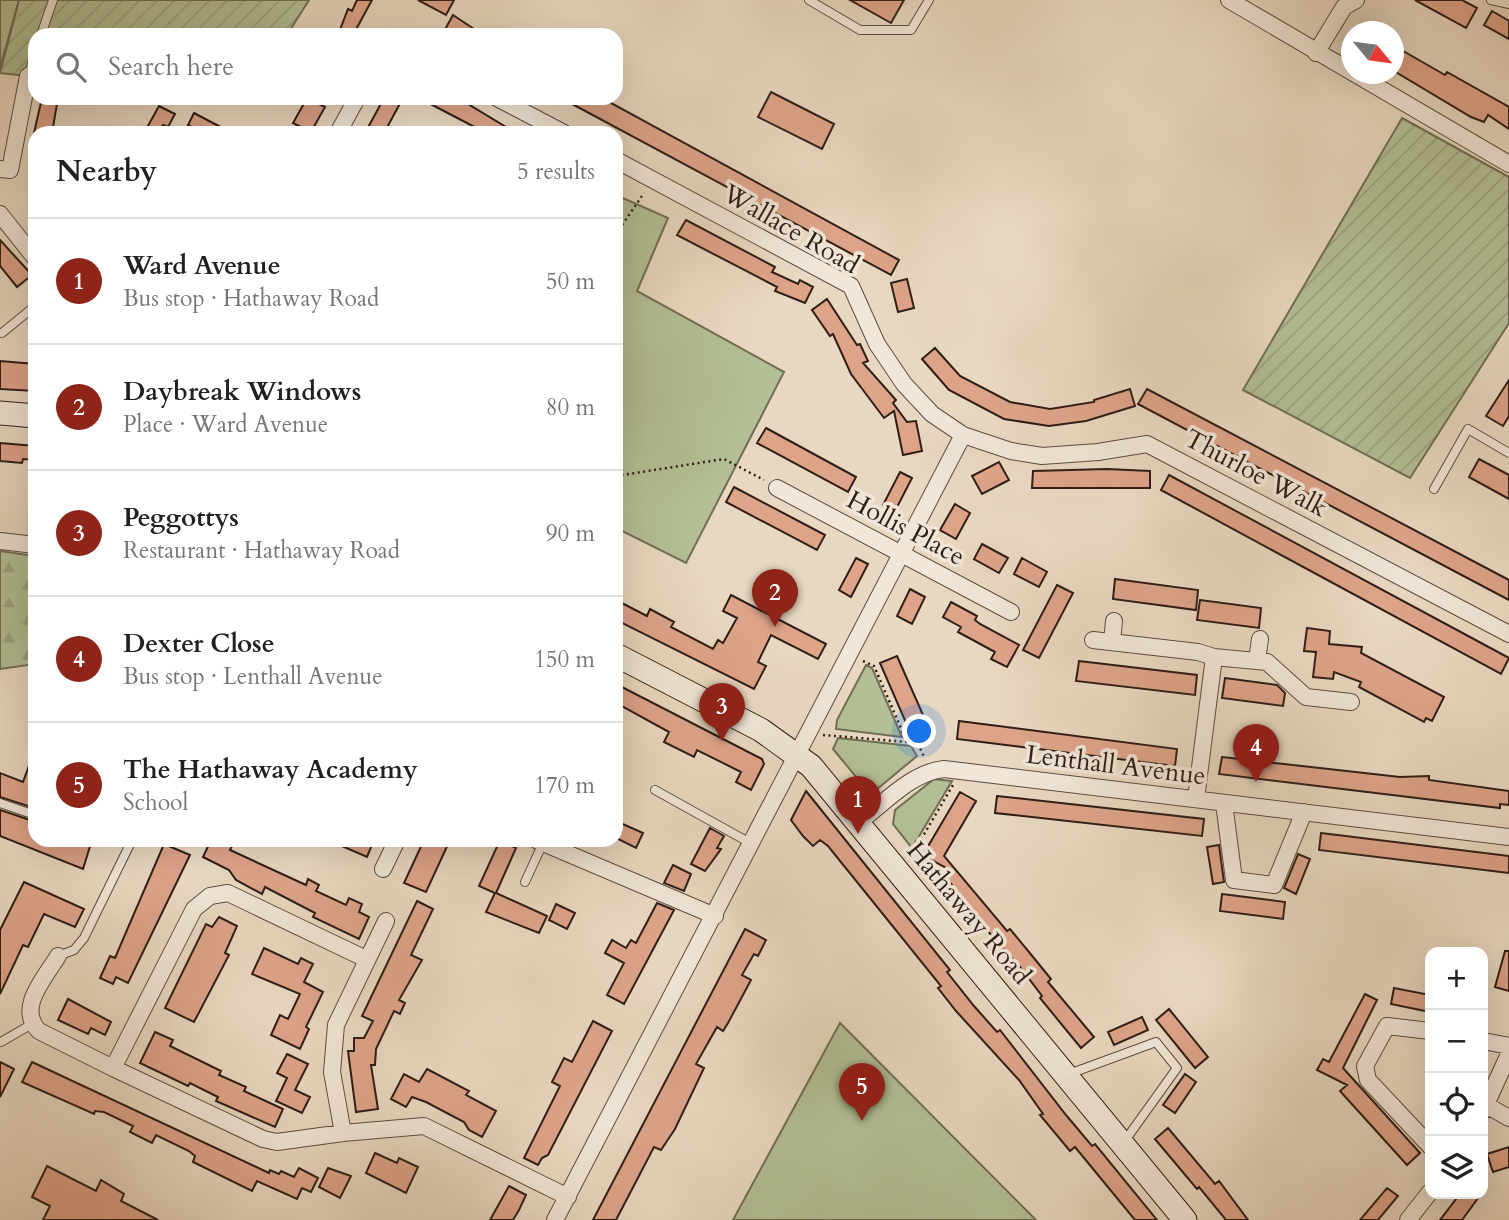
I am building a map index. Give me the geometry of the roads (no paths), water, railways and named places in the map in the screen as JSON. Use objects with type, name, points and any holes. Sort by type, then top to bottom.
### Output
[{"type":"street","points":[[1229,0],[1509,164]]},
{"type":"street","points":[[1316,53],[1344,2]]},
{"type":"street","points":[[0,169],[10,170],[28,76]]},
{"type":"street","points":[[342,126],[353,105]]},
{"type":"street","points":[[510,105],[551,126]]},
{"type":"street","name":"Wallace Road","points":[[623,164],[851,286],[877,344],[904,384],[932,414],[963,435]]},
{"type":"street","points":[[0,214],[28,249]]},
{"type":"street","points":[[0,413],[28,415]]},
{"type":"street","points":[[555,1220],[963,435]]},
{"type":"street","name":"Thurloe Walk","points":[[963,435],[1011,451],[1042,456],[1098,452],[1147,444],[1509,634]]},
{"type":"street","name":"Hollis Place","points":[[777,488],[1011,612]]},
{"type":"street","points":[[0,541],[28,544]]},
{"type":"street","points":[[1112,642],[1114,621]]},
{"type":"street","points":[[1257,660],[1260,639]]},
{"type":"street","points":[[1093,640],[1267,662],[1306,697],[1351,702]]},
{"type":"street","points":[[1196,799],[1214,657]]},
{"type":"street","name":"Hathaway Road","points":[[623,659],[761,730],[803,744],[824,780],[858,823],[1185,1220]]},
{"type":"street","name":"Lenthall Avenue","points":[[858,823],[931,770],[962,771],[1509,837]]},
{"type":"street","points":[[1224,803],[1234,880],[1274,885],[1304,812]]},
{"type":"street","points":[[383,869],[394,847]]},
{"type":"street","points":[[554,847],[715,916]]},
{"type":"street","points":[[113,1068],[194,909],[210,895],[228,893],[366,959]]},
{"type":"street","points":[[343,1133],[332,1072],[332,1045],[336,1025],[386,921]]},
{"type":"street","points":[[58,956],[30,1005],[28,1015],[39,1031],[263,1139],[277,1142],[424,1126],[568,1197]]},
{"type":"street","points":[[1425,1030],[1387,1026],[1365,1073],[1368,1080],[1425,1141]]},
{"type":"street","points":[[1488,1042],[1509,1046]]},
{"type":"street","points":[[1488,1099],[1509,1054]]},
{"type":"street","points":[[1488,1110],[1509,1118]]},
{"type":"street","points":[[1408,1220],[1425,1198]]},
{"type":"lane","points":[[43,28],[53,0]]},
{"type":"lane","points":[[809,0],[860,30],[911,30],[929,0]]},
{"type":"lane","points":[[1492,0],[1509,4]]},
{"type":"lane","points":[[2,333],[28,312]]},
{"type":"lane","points":[[1434,489],[1468,429],[1509,453]]},
{"type":"lane","points":[[655,790],[752,844]]},
{"type":"lane","points":[[0,803],[28,813]]},
{"type":"lane","points":[[58,956],[74,950],[84,939],[129,847]]},
{"type":"lane","points":[[525,882],[538,847]]},
{"type":"lane","points":[[1,1042],[32,1024]]},
{"type":"lane","points":[[1065,1075],[1156,1042],[1170,1059],[1177,1068],[1122,1145]]},
{"type":"place","name":"Daybreak Windows","points":[[775,627]]},
{"type":"place","name":"Peggottys","points":[[722,741]]},
{"type":"place","name":"Dexter Close","points":[[1256,782]]},
{"type":"place","name":"Ward Avenue","points":[[858,834]]},
{"type":"place","name":"The Hathaway Academy","points":[[862,1121]]}]
